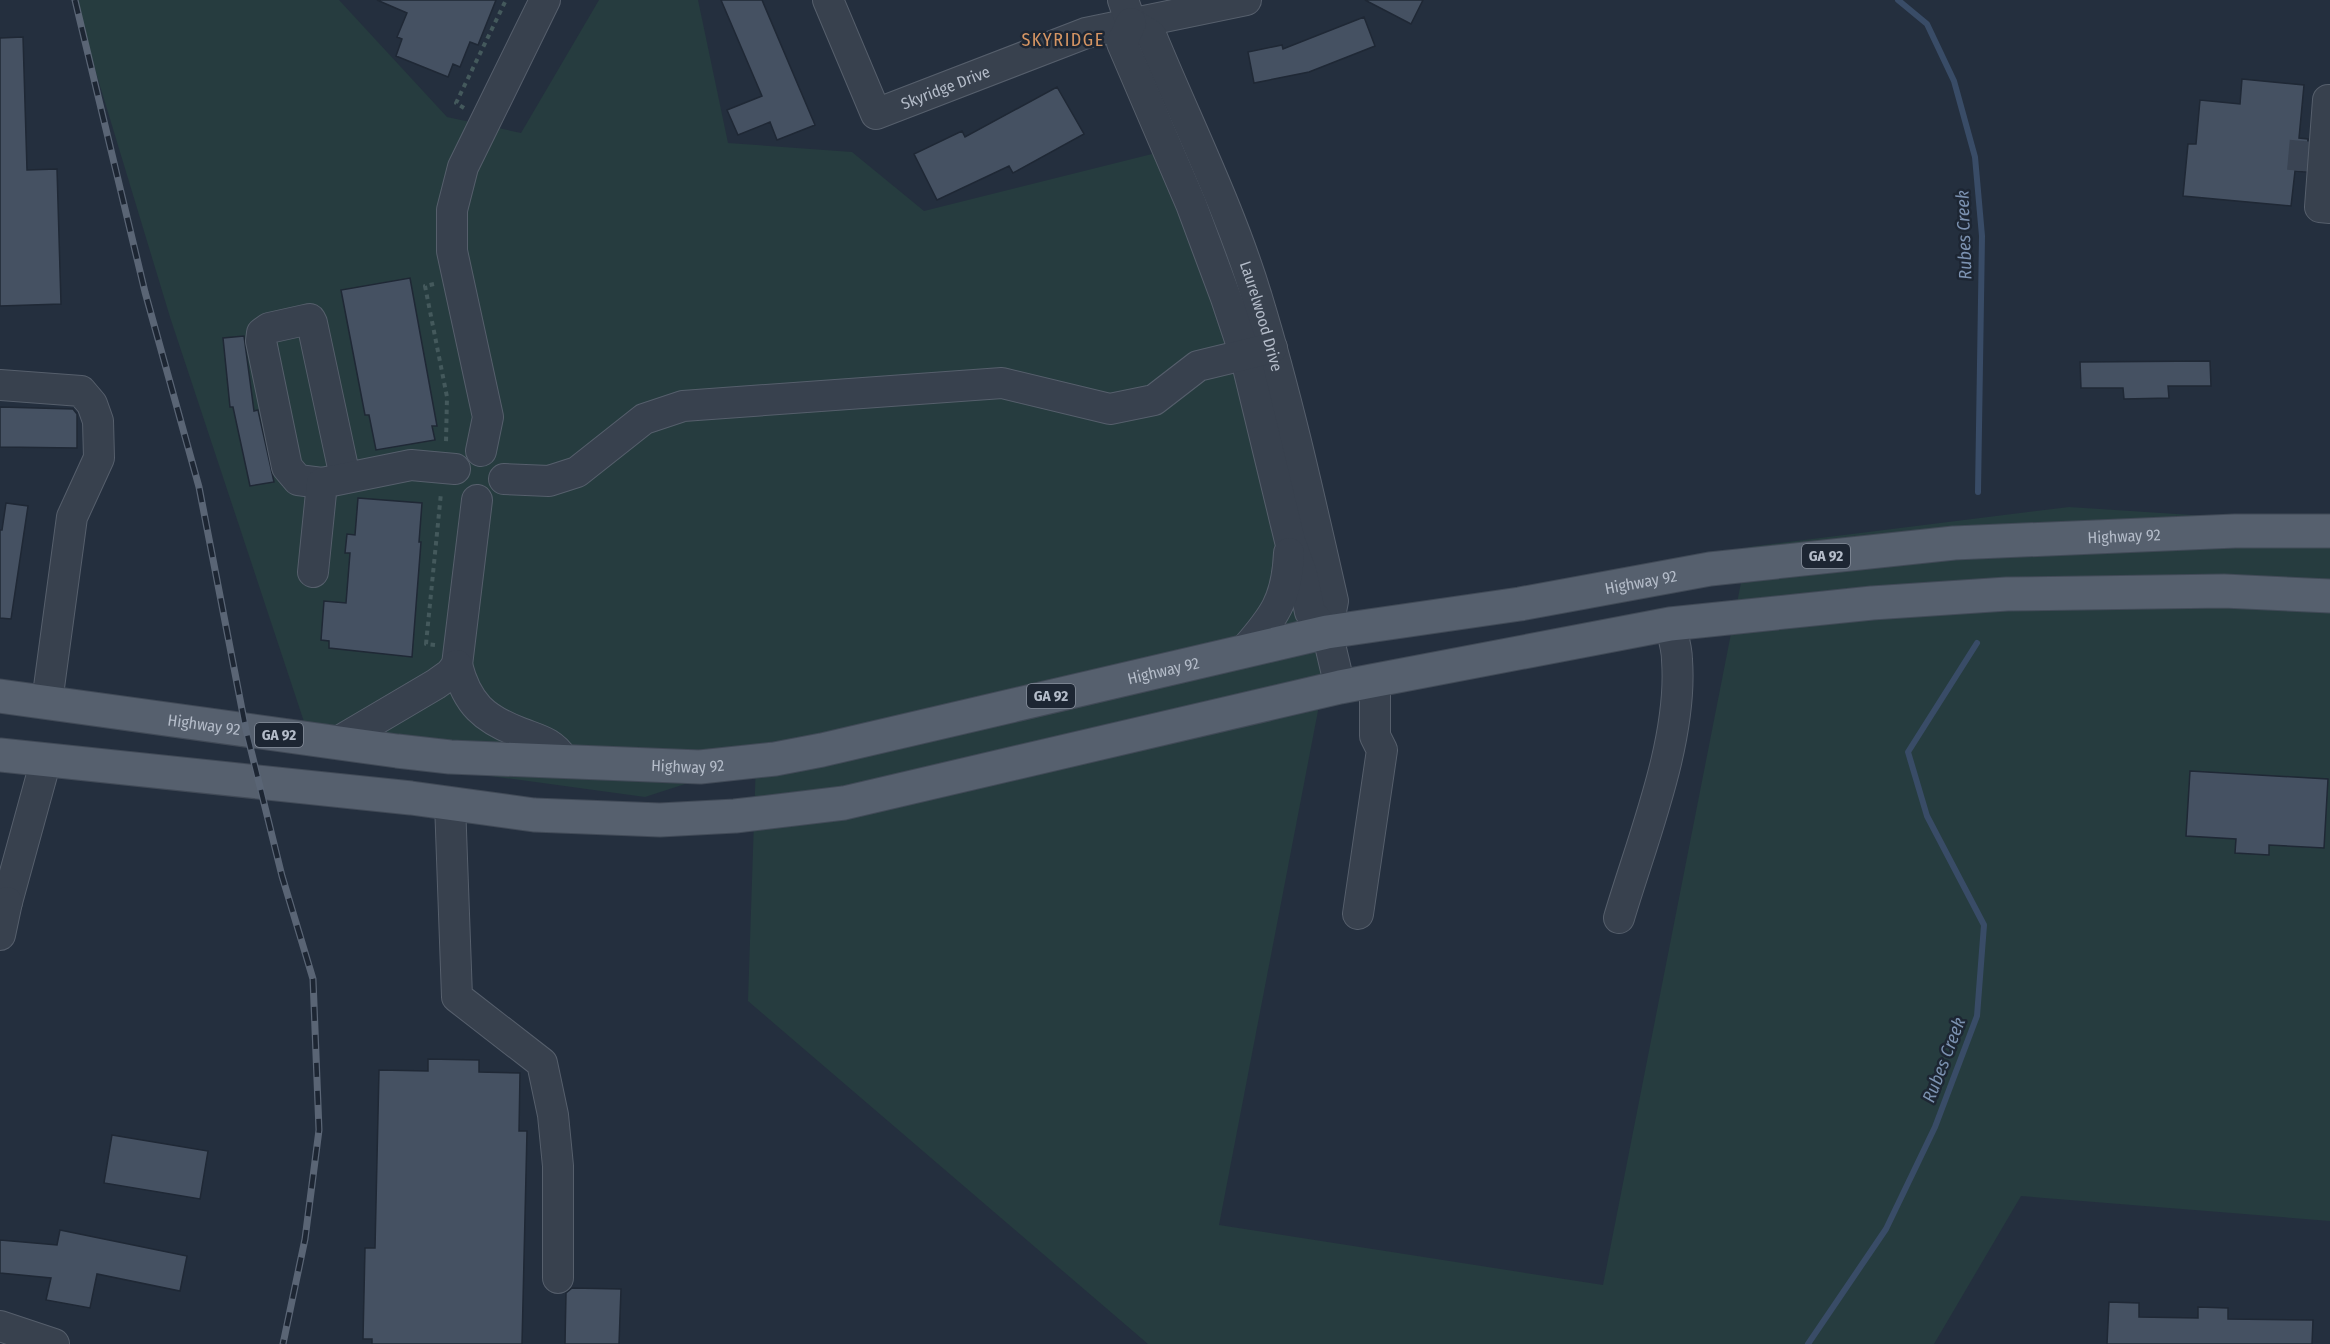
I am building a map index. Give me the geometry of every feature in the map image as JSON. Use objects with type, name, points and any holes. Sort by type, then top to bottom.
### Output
[{"type":"main road","name":"Highway 92","points":[[0,696],[450,757],[563,759],[700,766],[775,759],[1327,632],[1520,604],[1710,569],[1942,544],[2326,529]]},
{"type":"main road","points":[[0,756],[450,803],[534,815],[660,820],[735,816],[844,803],[1340,687],[1670,624],[1872,603],[2007,594],[2224,591],[2330,596]]},
{"type":"main road","points":[[450,757],[450,803]]},
{"type":"street","points":[[481,451],[488,417],[452,252],[452,210],[463,167],[545,0]]},
{"type":"street","name":"Skyridge Drive","points":[[828,0],[876,114],[1086,33],[1127,11]]},
{"type":"street","points":[[1127,11],[1246,0]]},
{"type":"street","name":"Laurelwood Drive","points":[[1127,11],[1151,36],[1239,247],[1290,541],[1302,574],[1310,612],[1327,632]]},
{"type":"street","points":[[2320,120],[2325,202]]},
{"type":"street","points":[[2302,171],[2325,202]]},
{"type":"street","points":[[313,572],[334,480],[312,323],[310,319],[305,320],[269,328],[262,333],[261,341],[288,467],[298,480],[334,480],[411,465],[449,469],[463,456],[481,451],[496,456],[501,462],[504,479],[496,494],[477,500],[460,492],[449,469]]},
{"type":"street","points":[[504,479],[549,481],[577,472],[644,419],[683,406],[1002,383],[1110,409],[1154,400],[1198,366],[1258,352]]},
{"type":"street","name":"Laurelwood Drive","points":[[1258,352],[1283,385],[1333,601],[1327,632],[1340,687]]},
{"type":"street","points":[[0,385],[81,391],[92,404],[98,421],[99,458],[72,518],[47,702]]},
{"type":"street","points":[[336,743],[450,674],[450,656],[477,500]]},
{"type":"street","name":"Laurelwood Drive","points":[[1244,651],[1261,632],[1284,594],[1288,581],[1290,541]]},
{"type":"street","points":[[1619,918],[1669,752],[1678,686],[1677,658],[1670,624]]},
{"type":"street","points":[[450,656],[471,703],[485,714],[519,733],[552,745],[563,759]]},
{"type":"street","points":[[1358,914],[1382,750],[1375,736],[1375,680]]},
{"type":"street","points":[[0,934],[4,902],[46,760]]},
{"type":"street","points":[[450,803],[457,997],[542,1063],[553,1116],[558,1166],[558,1278]]},
{"type":"street","points":[[0,1326],[54,1344]]},
{"type":"path","points":[[472,111],[456,104],[506,0]]},
{"type":"path","points":[[440,283],[425,286],[449,412],[449,469],[426,644],[450,656]]},
{"type":"green space","points":[[74,0],[339,0],[447,117],[521,133],[599,0],[698,0],[728,143],[852,152],[924,211],[1196,143],[1333,633],[1219,1225],[1603,1285],[1748,547],[2069,507],[2330,524],[2330,1221],[2021,1196],[1934,1344],[1148,1344],[748,1001],[756,761],[645,797],[314,752],[170,317]]},
{"type":"building","points":[[377,0],[496,0],[478,45],[470,42],[460,67],[453,64],[448,77],[396,56],[402,39],[397,37],[407,13]]},
{"type":"building","points":[[721,0],[762,0],[815,125],[777,140],[770,122],[738,135],[727,110],[762,96]]},
{"type":"building","points":[[1365,0],[1423,0],[1411,24]]},
{"type":"building","points":[[1364,17],[1375,46],[1309,72],[1254,83],[1248,52],[1282,45],[1283,49]]},
{"type":"building","points":[[23,37],[27,170],[57,169],[61,304],[0,306],[0,38]]},
{"type":"building","points":[[2242,79],[2304,85],[2299,138],[2308,139],[2305,172],[2295,171],[2291,206],[2183,196],[2188,144],[2196,144],[2200,100],[2240,104]]},
{"type":"building","points":[[1057,87],[1084,134],[1013,173],[1009,166],[937,200],[914,154],[962,131],[965,137]]},
{"type":"building","points":[[410,278],[437,426],[432,426],[435,440],[376,450],[369,415],[365,415],[341,290]]},
{"type":"building","points":[[244,336],[254,411],[258,410],[274,482],[250,486],[233,407],[230,407],[223,338]]},
{"type":"building","points":[[2210,361],[2211,386],[2168,386],[2169,398],[2124,399],[2123,388],[2081,388],[2080,362]]},
{"type":"building","points":[[0,407],[73,409],[77,414],[77,448],[0,447]]},
{"type":"building","points":[[358,498],[422,503],[412,657],[329,648],[329,641],[321,640],[324,601],[346,603],[350,553],[345,553],[347,534],[355,535]]},
{"type":"building","points":[[6,503],[28,506],[11,619],[0,618],[0,530],[2,530]]},
{"type":"building","points":[[2190,771],[2328,779],[2324,848],[2269,845],[2269,855],[2235,853],[2236,839],[2186,836]]},
{"type":"building","points":[[428,1059],[479,1060],[479,1072],[520,1073],[519,1131],[527,1131],[522,1344],[372,1344],[372,1339],[363,1339],[365,1248],[375,1248],[379,1070],[428,1071]]},
{"type":"building","points":[[112,1135],[208,1151],[200,1199],[104,1183]]},
{"type":"building","points":[[60,1230],[187,1256],[180,1291],[97,1274],[90,1308],[46,1300],[51,1278],[0,1273],[0,1240],[57,1245]]},
{"type":"building","points":[[572,1288],[621,1289],[619,1344],[565,1344],[566,1293]]},
{"type":"building","points":[[2109,1302],[2139,1303],[2139,1317],[2198,1318],[2198,1307],[2228,1308],[2228,1319],[2313,1320],[2312,1344],[2107,1344]]},
{"type":"waterway","name":"Rubes Creek","points":[[1898,0],[1927,24],[1954,81],[1975,157],[1982,236],[1978,492]]},
{"type":"waterway","name":"Rubes Creek","points":[[1808,1344],[1886,1229],[1935,1127],[1977,1016],[1984,925],[1927,816],[1908,752],[1977,643]]},
{"type":"tunnel","points":[[2302,171],[2305,138]]},
{"type":"railway","points":[[75,0],[145,292],[199,487],[246,730],[282,876],[313,979],[319,1130],[305,1239],[283,1344]]},
{"type":"district","name":"SKYRIDGE","points":[[1063,40]]}]
